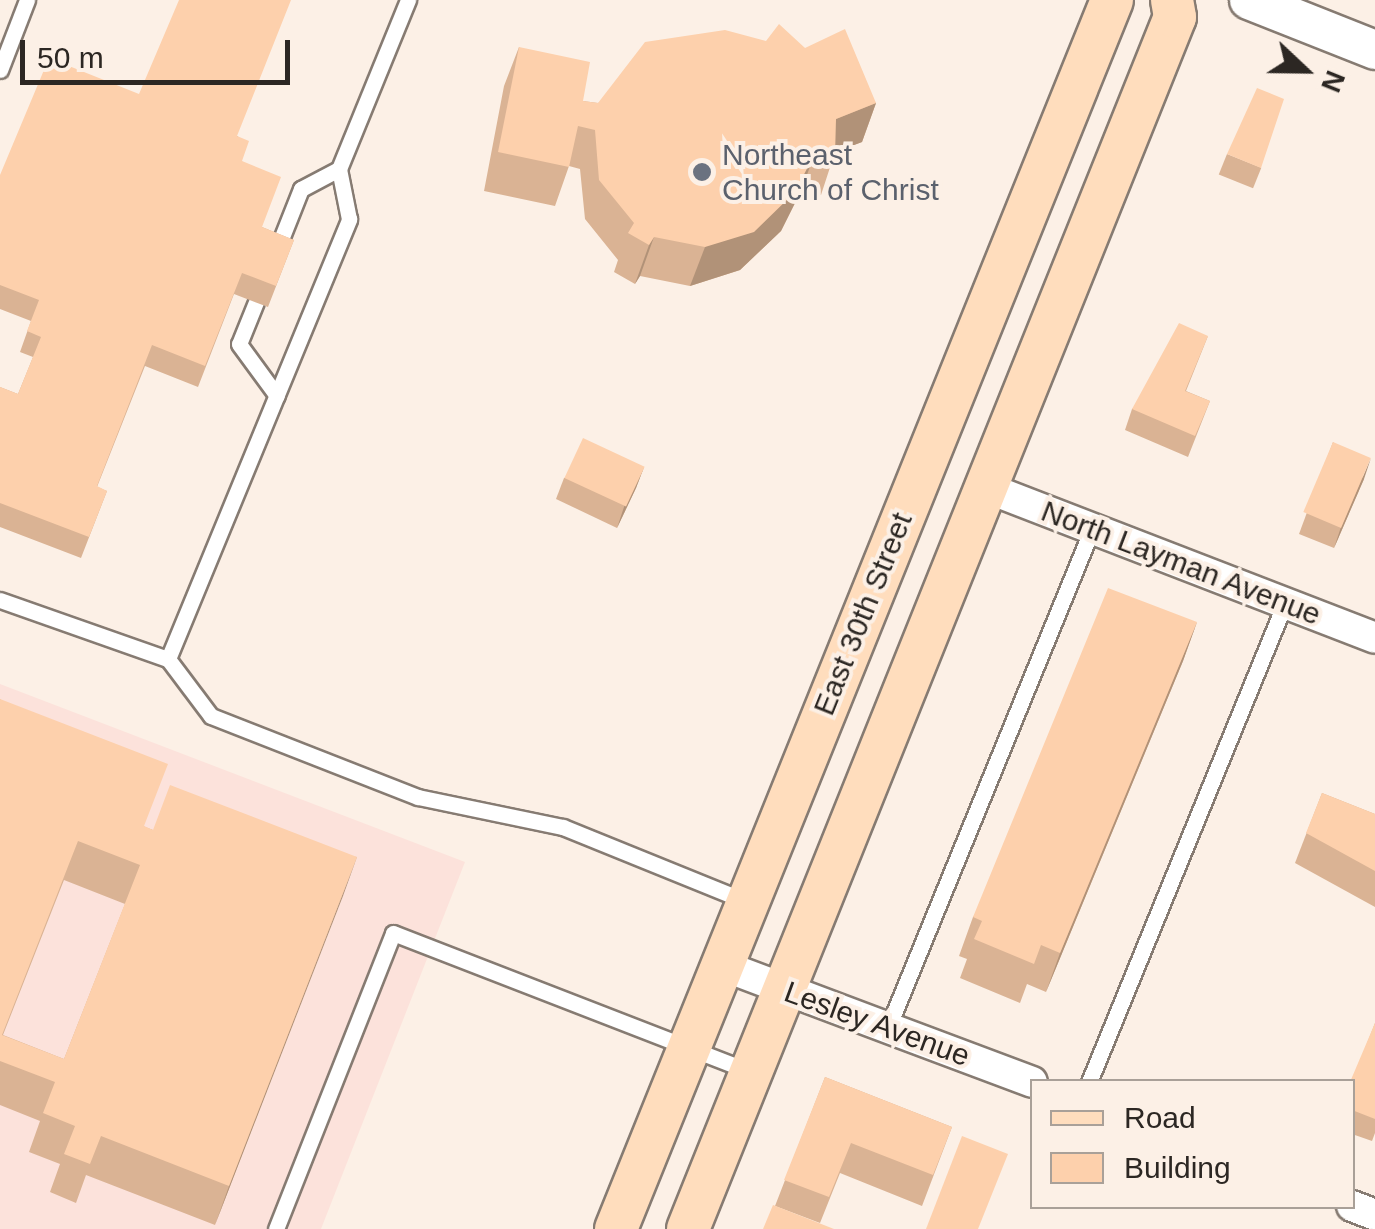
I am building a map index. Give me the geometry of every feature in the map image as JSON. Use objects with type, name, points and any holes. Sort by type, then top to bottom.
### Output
[{"type":"main road","name":"East 30th Street","points":[[616,1229],[1112,0]]},
{"type":"main road","points":[[688,1229],[1175,17],[1172,0]]},
{"type":"street","points":[[1250,0],[1375,50]]},
{"type":"street","name":"North Layman Avenue","points":[[987,488],[1375,638]]},
{"type":"street","name":"Lesley Avenue","points":[[721,965],[1030,1081]]},
{"type":"lane","points":[[0,70],[27,0]]},
{"type":"lane","points":[[168,659],[349,219],[340,169],[408,0]]},
{"type":"lane","points":[[274,256],[301,189],[340,169]]},
{"type":"lane","points":[[256,302],[240,344],[276,396]]},
{"type":"lane","points":[[887,1030],[1092,529]]},
{"type":"lane","points":[[0,600],[168,659],[211,716],[418,796],[563,827],[747,901]]},
{"type":"lane","points":[[1090,1079],[1285,603]]},
{"type":"lane","points":[[276,1229],[394,933],[752,1072]]},
{"type":"shaded area","points":[[0,684],[465,862],[321,1229],[0,1229]]},
{"type":"building","points":[[179,0],[291,0],[237,136],[249,141],[242,161],[281,177],[262,227],[294,240],[276,286],[242,273],[205,366],[152,345],[97,486],[107,491],[89,537],[0,503],[0,387],[18,394],[41,337],[27,331],[39,300],[0,285],[0,175],[49,58],[139,94]]},
{"type":"building","name":"Northeast Church of Christ","points":[[779,24],[805,48],[845,29],[876,103],[836,119],[835,156],[815,153],[795,192],[754,232],[705,247],[654,237],[649,245],[628,233],[634,223],[599,180],[595,130],[578,126],[569,167],[498,152],[519,47],[590,62],[583,101],[598,103],[645,42],[725,30],[766,41]]},
{"type":"building","points":[[1257,88],[1284,99],[1261,168],[1227,154]]},
{"type":"building","points":[[1179,323],[1208,336],[1185,391],[1210,401],[1195,436],[1132,409]]},
{"type":"building","points":[[583,438],[645,467],[626,507],[564,478]]},
{"type":"building","points":[[1333,442],[1371,458],[1341,528],[1303,512]]},
{"type":"building","points":[[1108,588],[1197,622],[1060,953],[1041,945],[1034,964],[974,939],[982,921],[973,917]]},
{"type":"building","points":[[0,699],[168,764],[144,826],[153,830],[170,785],[357,857],[229,1186],[101,1136],[90,1164],[64,1154],[75,1126],[43,1113],[55,1082],[0,1061]],"holes":[[[78,841],[140,865],[64,1059],[2,1035]]]},
{"type":"building","points":[[1322,793],[1375,814],[1375,871],[1306,833]]},
{"type":"building","points":[[1375,1023],[1375,1119],[1355,1111],[1355,1079],[1351,1079]]},
{"type":"building","points":[[825,1077],[952,1127],[933,1175],[851,1143],[829,1197],[784,1180]]},
{"type":"building","points":[[962,1136],[1008,1154],[978,1229],[926,1229]]},
{"type":"building","points":[[773,1205],[834,1229],[763,1229]]},
{"type":"place","name":"Northeast Church of Christ","points":[[702,172]]}]
